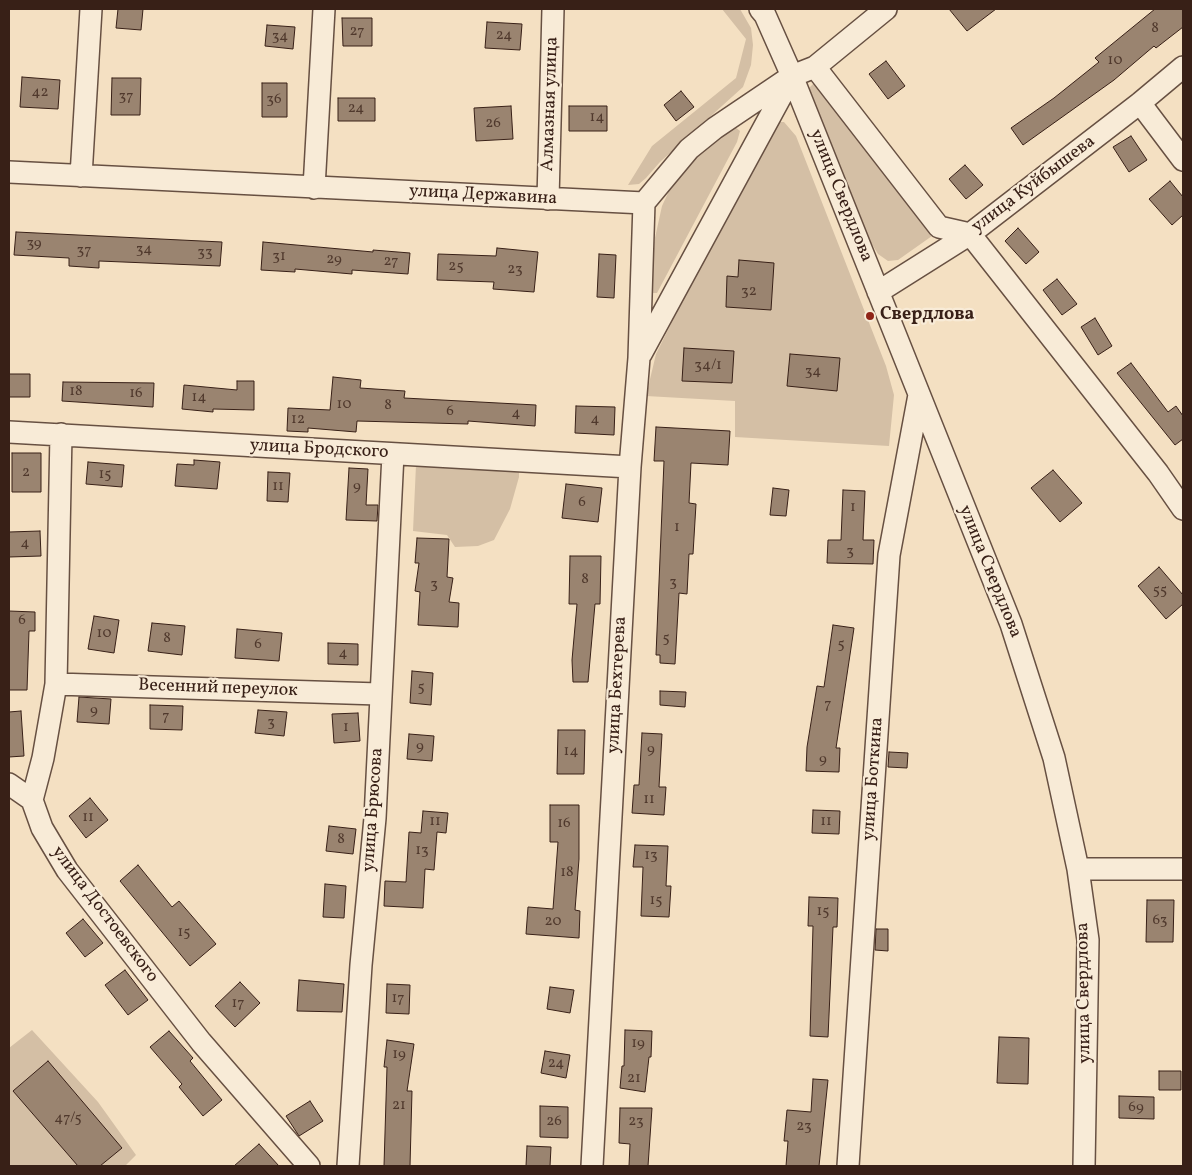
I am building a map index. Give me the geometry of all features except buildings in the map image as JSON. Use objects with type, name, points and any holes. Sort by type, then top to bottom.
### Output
[{"type":"street","points":[[81,176],[91,9]]},
{"type":"street","points":[[314,188],[324,9]]},
{"type":"street","name":"Алмазная улица","points":[[548,199],[553,9]]},
{"type":"street","name":"улица Свердлова","points":[[760,9],[765,15],[792,76],[1012,624],[1054,758],[1078,869],[1088,940],[1084,1166]]},
{"type":"street","points":[[644,203],[689,149],[715,128],[792,76],[814,67],[886,9]]},
{"type":"street","points":[[814,67],[939,227],[970,234],[1152,465],[1183,509]]},
{"type":"street","name":"улица Куйбышева","points":[[878,292],[970,234],[1140,103],[1183,67]]},
{"type":"street","points":[[638,358],[792,76]]},
{"type":"street","points":[[1140,103],[1183,160]]},
{"type":"street","name":"улица Державина","points":[[9,172],[644,203]]},
{"type":"street","name":"улица Бехтерева","points":[[592,1166],[630,468],[638,358],[644,203]]},
{"type":"street","name":"улица Боткина","points":[[848,1166],[889,555],[919,395]]},
{"type":"street","name":"улица Бродского","points":[[9,432],[630,468]]},
{"type":"street","points":[[9,784],[32,800],[43,758],[56,684],[60,434]]},
{"type":"street","name":"улица Брюсова","points":[[348,1166],[361,965],[375,818],[393,454]]},
{"type":"street","name":"Весенний переулок","points":[[56,684],[380,694]]},
{"type":"street","name":"улица Достоевского","points":[[32,800],[42,828],[67,870],[201,1042],[309,1166]]},
{"type":"street","points":[[1078,869],[1183,869]]},
{"type":"shaded area","points":[[722,9],[740,9],[751,28],[753,45],[751,65],[743,87],[660,162],[639,184],[628,185],[652,146],[736,78],[746,39]]},
{"type":"shaded area","points":[[814,83],[819,86],[932,236],[898,260],[888,261],[878,254],[870,241],[809,88]]},
{"type":"shaded area","points":[[777,122],[784,122],[796,136],[886,366],[894,395],[889,446],[735,437],[735,401],[646,396],[656,354],[769,127]]},
{"type":"shaded area","points":[[735,127],[740,131],[737,142],[657,293],[650,293],[651,256],[662,206],[675,178],[708,142]]},
{"type":"shaded area","points":[[416,465],[519,472],[510,509],[494,540],[478,546],[455,547],[447,535],[413,531]]},
{"type":"shaded area","points":[[32,1030],[98,1102],[136,1155],[125,1166],[9,1166],[9,1048]]},
{"type":"place","name":"Свердлова","points":[[870,316]]}]
